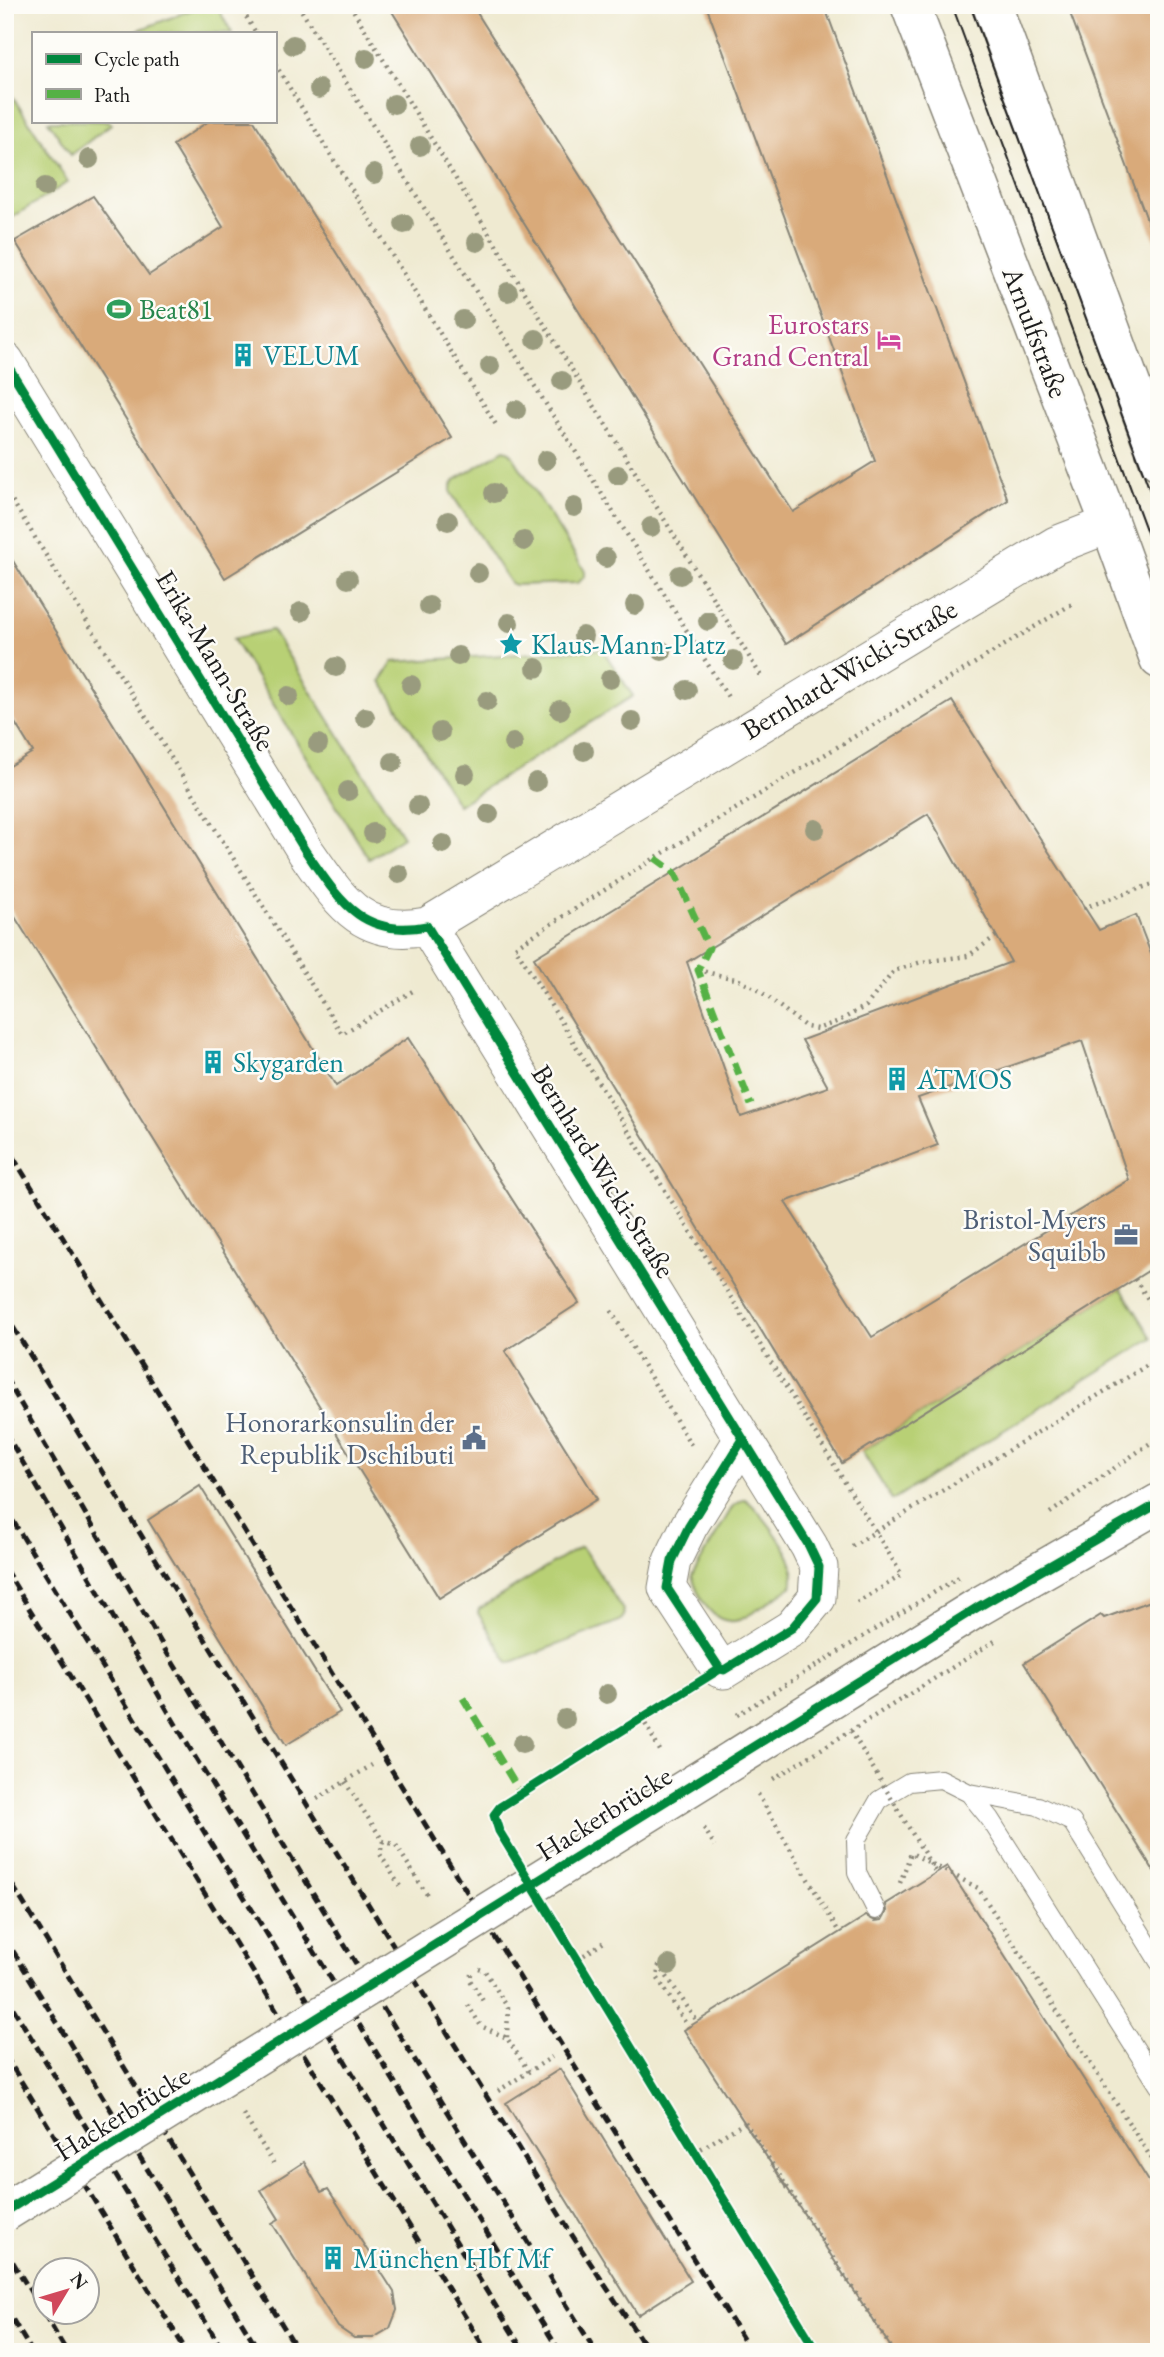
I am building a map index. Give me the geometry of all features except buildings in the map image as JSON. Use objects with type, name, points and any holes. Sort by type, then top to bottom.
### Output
[{"type":"street","name":"Arnulfstraße","points":[[910,5],[1111,524],[1159,659]]},
{"type":"street","points":[[992,5],[1159,461]]},
{"type":"street","name":"Erika-Mann-Straße","points":[[5,361],[306,852],[337,897],[360,917],[388,928],[406,930],[426,926]]},
{"type":"street","name":"Bernhard-Wicki-Straße","points":[[819,1567],[809,1546],[426,926],[1056,545],[1111,524]]},
{"type":"street","points":[[743,1439],[688,1526],[672,1561],[667,1588],[720,1669],[724,1670],[792,1628],[817,1598],[819,1567]]},
{"type":"street","name":"Hackerbrücke","points":[[5,2212],[968,1592],[1159,1503]]},
{"type":"lane","points":[[876,1910],[857,1871],[856,1840],[879,1800],[909,1782],[941,1779],[968,1793],[1038,1806],[1072,1822],[1159,1962]]},
{"type":"lane","points":[[968,1793],[990,1819],[1159,2086]]},
{"type":"path","points":[[239,5],[255,32]]},
{"type":"path","points":[[298,5],[748,730]]},
{"type":"path","points":[[350,5],[764,681],[785,708]]},
{"type":"path","points":[[276,66],[498,428]]},
{"type":"path","points":[[5,489],[342,1034],[416,989],[423,1001]]},
{"type":"path","points":[[515,947],[1072,604]]},
{"type":"path","points":[[1083,908],[1159,882]]},
{"type":"path","points":[[698,970],[739,980],[760,991],[806,1027],[817,1029],[839,1021],[866,1006],[894,971],[921,962],[968,956],[996,936]]},
{"type":"path","points":[[1135,1279],[1159,1316]]},
{"type":"path","points":[[610,1309],[692,1448]]},
{"type":"path","points":[[819,1567],[1159,1358]]},
{"type":"path","points":[[1048,1515],[1159,1437]]},
{"type":"path","points":[[968,1592],[970,1569]]},
{"type":"path","points":[[851,1731],[936,1873]]},
{"type":"path","points":[[317,1799],[372,1765]]},
{"type":"path","points":[[345,1782],[383,1841],[396,1845],[433,1904]]},
{"type":"path","points":[[755,1790],[839,1932]]},
{"type":"path","points":[[383,1841],[380,1854],[401,1888]]},
{"type":"path","points":[[899,1887],[911,1853],[978,1888],[1158,2170]]},
{"type":"path","points":[[578,1959],[604,1942]]},
{"type":"path","points":[[688,2027],[657,1977],[659,1965],[697,2021]]},
{"type":"path","points":[[472,1966],[485,1971],[508,2008],[507,2038]]},
{"type":"path","points":[[470,1980],[485,2004]]},
{"type":"path","points":[[468,2005],[481,2026],[507,2038],[528,2072]]},
{"type":"path","points":[[498,2091],[552,2057]]},
{"type":"path","points":[[247,2120],[274,2164]]},
{"type":"path","points":[[695,2152],[746,2121],[894,2352]]},
{"type":"green space","points":[[204,5],[216,5],[231,32],[134,32]]},
{"type":"green space","points":[[5,85],[68,182],[5,222]]},
{"type":"green space","points":[[49,122],[110,122],[111,124],[71,155]]},
{"type":"green space","points":[[504,450],[510,452],[585,571],[585,576],[578,583],[510,583],[451,493],[455,480]]},
{"type":"green space","points":[[272,630],[403,837],[369,859],[233,639]]},
{"type":"green space","points":[[602,649],[633,696],[458,805],[381,681],[393,662]]},
{"type":"green space","points":[[1121,1288],[1152,1338],[892,1500],[862,1451]]},
{"type":"green space","points":[[745,1499],[764,1518],[788,1553],[793,1577],[791,1587],[744,1618],[730,1621],[714,1615],[708,1608],[692,1576],[733,1506]]},
{"type":"green space","points":[[580,1547],[623,1610],[624,1616],[620,1621],[509,1663],[478,1613],[479,1609]]},
{"type":"tram line","points":[[952,5],[1159,565]]},
{"type":"tram line","points":[[970,5],[1159,515]]},
{"type":"railway","points":[[5,1144],[751,2352]]},
{"type":"railway","points":[[5,1314],[570,2232],[649,2352]]},
{"type":"railway","points":[[5,1377],[170,1658],[596,2352]]},
{"type":"railway","points":[[5,1432],[189,1747],[560,2352]]},
{"type":"railway","points":[[5,1508],[524,2352]]},
{"type":"railway","points":[[5,1569],[487,2352]]},
{"type":"railway","points":[[5,1873],[299,2352]]},
{"type":"railway","points":[[5,1938],[260,2352]]},
{"type":"railway","points":[[5,1995],[224,2352]]},
{"type":"railway","points":[[5,2055],[187,2352]]},
{"type":"railway","points":[[5,2249],[67,2352]]},
{"type":"railway","points":[[5,2307],[32,2352]]},
{"type":"marked path","points":[[655,858],[674,872],[709,948],[698,970],[751,1105]]},
{"type":"marked path","points":[[463,1698],[521,1794]]},
{"type":"cycle path","points":[[5,361],[306,852],[330,885],[341,899],[368,921],[385,927],[427,926],[809,1546],[819,1567],[817,1598],[792,1628],[724,1670],[720,1669],[500,1807],[494,1815],[499,1831],[817,2352]]},
{"type":"cycle path","points":[[720,1669],[667,1588],[672,1561],[689,1526],[743,1439]]},
{"type":"cycle path","points":[[5,2212],[978,1607],[1159,1503]]},
{"type":"place","name":"Beat81","points":[[119,309]]},
{"type":"place","name":"Eurostars Grand Central","points":[[889,340]]},
{"type":"place","name":"VELUM","points":[[243,355]]},
{"type":"place","name":"Klaus-Mann-Platz","points":[[511,644]]},
{"type":"place","name":"Skygarden","points":[[213,1062]]},
{"type":"place","name":"ATMOS","points":[[897,1079]]},
{"type":"place","name":"Bristol-Myers Squibb","points":[[1126,1235]]},
{"type":"place","name":"Honorarkonsulin der Republik Dschibuti","points":[[474,1438]]},
{"type":"place","name":"München Hbf Mf","points":[[333,2258]]}]
